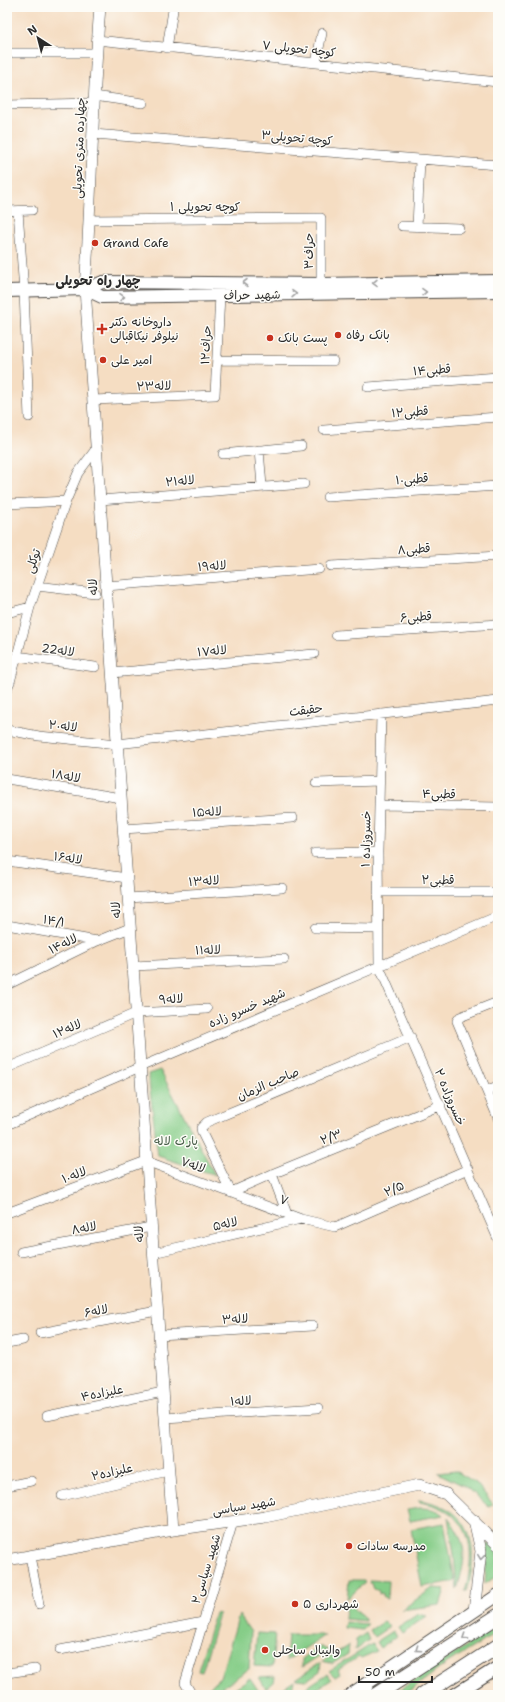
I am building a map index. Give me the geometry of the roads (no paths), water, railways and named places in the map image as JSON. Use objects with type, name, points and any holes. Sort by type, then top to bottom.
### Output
[{"type":"highway","points":[[376,1695],[498,1616]]},
{"type":"highway","points":[[422,1695],[498,1646]]},
{"type":"main road","points":[[85,289],[103,282],[321,284],[498,281]]},
{"type":"main road","points":[[158,283],[158,296]]},
{"type":"main road","name":"شهید حراف","points":[[7,291],[85,289],[102,297],[498,291]]},
{"type":"main road","points":[[350,1695],[363,1690],[498,1594]]},
{"type":"main road","points":[[454,1695],[498,1667]]},
{"type":"street","name":"چهارده متری تحویلی","points":[[85,289],[90,220],[94,99],[100,7]]},
{"type":"street","points":[[167,48],[173,10]]},
{"type":"street","points":[[316,63],[322,33]]},
{"type":"street","name":"کوچه تحویلی ۷","points":[[97,40],[498,82]]},
{"type":"street","points":[[7,53],[97,53]]},
{"type":"street","points":[[7,105],[94,99],[143,102]]},
{"type":"street","name":"کوچه تحویلی۳","points":[[93,134],[498,165]]},
{"type":"street","points":[[417,227],[420,160]]},
{"type":"street","points":[[7,211],[32,210]]},
{"type":"street","points":[[18,211],[24,290],[29,418]]},
{"type":"street","name":"کوچه تحویلی ۱","points":[[90,220],[321,218]]},
{"type":"street","name":"۳حراف","points":[[321,218],[321,284]]},
{"type":"street","points":[[402,226],[458,228]]},
{"type":"street","name":"لاله","points":[[85,289],[172,1530]]},
{"type":"street","name":"حراف۱۲","points":[[215,395],[220,295]]},
{"type":"street","points":[[217,360],[333,361]]},
{"type":"street","name":"قطبی۱۴","points":[[368,387],[498,377]]},
{"type":"street","name":"لاله۲۳","points":[[93,400],[215,395]]},
{"type":"street","name":"قطبی۱۲","points":[[324,430],[498,417]]},
{"type":"street","points":[[223,454],[301,446]]},
{"type":"street","name":"توکلی","points":[[7,688],[30,607],[66,501],[78,473],[96,449]]},
{"type":"street","points":[[259,450],[262,486]]},
{"type":"street","name":"لاله۲۱","points":[[100,500],[262,486],[304,484]]},
{"type":"street","name":"قطبی۱۰","points":[[327,497],[498,486]]},
{"type":"street","points":[[7,504],[66,501]]},
{"type":"street","name":"قطبی۸","points":[[331,566],[498,556]]},
{"type":"street","name":"لاله۱۹","points":[[106,586],[319,569]]},
{"type":"street","points":[[37,586],[95,594]]},
{"type":"street","points":[[7,613],[30,607]]},
{"type":"street","name":"قطبی۶","points":[[336,635],[498,624]]},
{"type":"street","name":"لاله۱۷","points":[[112,673],[314,654]]},
{"type":"street","name":"22لاله","points":[[17,656],[95,667]]},
{"type":"street","name":"حقیقت","points":[[117,744],[498,701]]},
{"type":"street","name":"خسروزاده ۱","points":[[379,966],[377,929],[381,714]]},
{"type":"street","name":"لاله۲۰","points":[[7,730],[39,736],[117,744]]},
{"type":"street","name":"لاله۱۸","points":[[7,779],[121,798]]},
{"type":"street","points":[[316,783],[379,781]]},
{"type":"street","name":"قطبی۴","points":[[379,805],[498,807]]},
{"type":"street","name":"لاله۱۵","points":[[123,828],[293,818]]},
{"type":"street","points":[[315,853],[378,852]]},
{"type":"street","name":"لاله۱۶","points":[[7,861],[126,878]]},
{"type":"street","name":"لاله۱۳","points":[[128,898],[282,888]]},
{"type":"street","name":"قطبی۲","points":[[378,892],[498,892]]},
{"type":"street","name":"شهید خسرو زاده","points":[[7,1125],[140,1067],[498,916]]},
{"type":"street","name":"۱۴/۱","points":[[7,925],[96,941]]},
{"type":"street","name":"لاله۱۴","points":[[7,985],[96,941],[130,928]]},
{"type":"street","points":[[315,928],[377,929]]},
{"type":"street","name":"لاله۱۱","points":[[133,966],[284,959]]},
{"type":"street","name":"خسروزاده ۲","points":[[379,966],[441,1105],[498,1239]]},
{"type":"street","points":[[498,1002],[460,1017],[457,1021],[498,1118]]},
{"type":"street","name":"لاله۹","points":[[136,1013],[207,1009]]},
{"type":"street","name":"لاله۱۲","points":[[7,1068],[136,1013]]},
{"type":"street","name":"صاحب الزمان","points":[[231,1192],[202,1133],[202,1128],[207,1122],[411,1037]]},
{"type":"street","points":[[487,1090],[498,1086]]},
{"type":"street","name":"۲/۳","points":[[231,1192],[441,1105]]},
{"type":"street","name":"لاله۷","points":[[146,1161],[231,1192]]},
{"type":"street","name":"لاله۱۰","points":[[8,1213],[146,1161]]},
{"type":"street","name":"۲/۵","points":[[330,1227],[340,1226],[468,1169]]},
{"type":"street","points":[[272,1174],[287,1214]]},
{"type":"street","name":"۷","points":[[231,1192],[301,1219],[330,1227]]},
{"type":"street","name":"لاله۵","points":[[153,1253],[301,1219]]},
{"type":"street","name":"لاله۸","points":[[21,1252],[151,1227]]},
{"type":"street","name":"۶لاله","points":[[40,1333],[157,1311]]},
{"type":"street","name":"۳لاله","points":[[159,1335],[313,1326]]},
{"type":"street","points":[[7,1343],[23,1340]]},
{"type":"street","name":"علیزاده۴","points":[[47,1416],[163,1392]]},
{"type":"street","name":"۱لاله","points":[[165,1418],[318,1408]]},
{"type":"street","name":"علیزاده۲","points":[[62,1496],[168,1471]]},
{"type":"street","points":[[7,1486],[31,1481]]},
{"type":"street","name":"شهید سپاسی","points":[[7,1560],[172,1530],[233,1522],[419,1486],[446,1494],[474,1519],[498,1545]]},
{"type":"street","points":[[474,1519],[481,1551],[474,1611]]},
{"type":"street","name":"شهید سپاسی۲","points":[[192,1695],[185,1683],[233,1522]]},
{"type":"street","points":[[30,1556],[38,1604]]},
{"type":"street","points":[[60,1650],[203,1622]]},
{"type":"street","points":[[7,1673],[35,1669]]},
{"type":"place","name":"Grand Cafe","points":[[95,243]]},
{"type":"place","name":"داروخانه دکتر نیلوفر نیکاقبالی","points":[[102,329]]},
{"type":"place","name":"بانک رفاه","points":[[338,335]]},
{"type":"place","name":"پست بانک","points":[[270,338]]},
{"type":"place","name":"امیر علی","points":[[103,360]]},
{"type":"place","name":"مدرسه سادات","points":[[349,1546]]},
{"type":"place","name":"شهرداری ۵","points":[[295,1604]]},
{"type":"place","name":"والیبال ساحلی","points":[[265,1650]]},
{"type":"district","name":"چهار راه تحویلی","points":[[98,280]]},
{"type":"park label","name":"پارک لاله","points":[[176,1141]]}]
